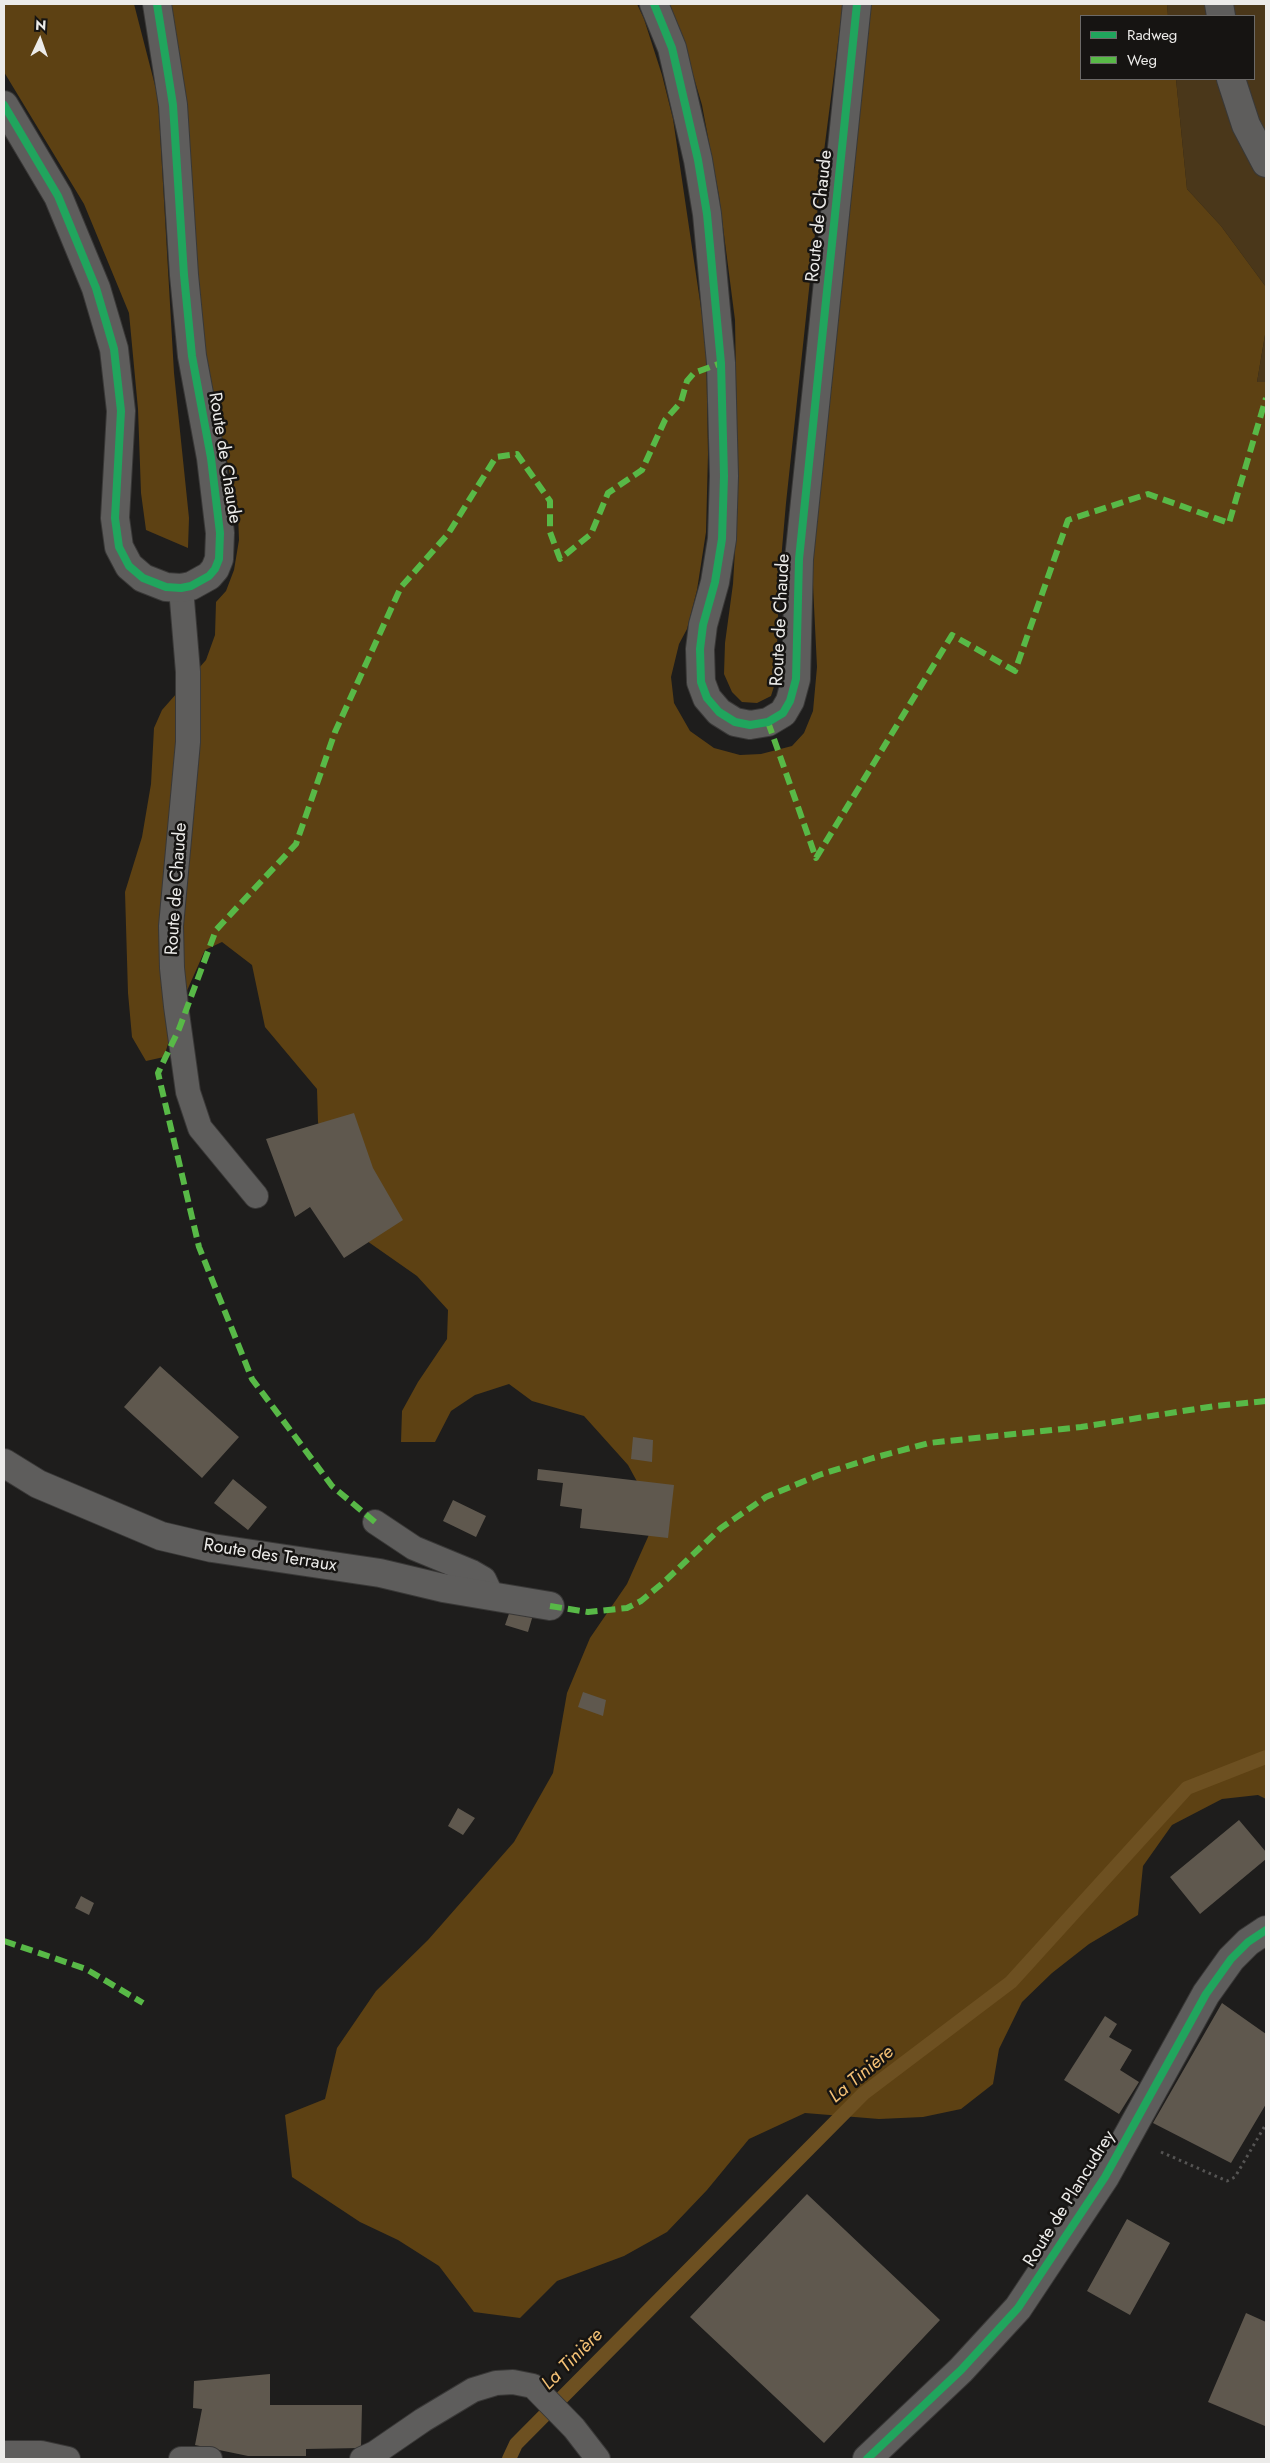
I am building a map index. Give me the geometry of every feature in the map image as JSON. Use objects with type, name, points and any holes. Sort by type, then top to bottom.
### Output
[{"type":"street","name":"Route de Chaude","points":[[4,104],[58,196],[96,288],[114,349],[121,411],[115,518],[119,547],[129,566],[143,578],[158,586],[181,588],[200,582],[216,569],[221,539],[210,458],[192,356],[184,275],[173,105],[157,4]]},
{"type":"street","name":"Route de Chaude","points":[[654,4],[672,48],[698,160],[707,214],[721,364],[724,476],[722,539],[716,582],[704,625],[700,649],[701,682],[707,698],[719,712],[735,722],[750,725],[768,722],[782,714],[790,701],[796,679],[799,559],[802,520],[857,4]]},
{"type":"street","points":[[1231,80],[1246,125],[1266,163]]},
{"type":"street","name":"Route des Terraux","points":[[4,1463],[38,1484],[161,1536],[212,1548],[380,1573],[443,1588],[550,1606]]},
{"type":"street","name":"Route de Plancudrey","points":[[867,2459],[961,2370],[1018,2308],[1083,2213],[1215,1981],[1231,1959],[1266,1930]]},
{"type":"lane","name":"Route de Chaude","points":[[181,588],[188,672],[188,742],[171,926],[172,968],[176,1006],[188,1092],[200,1128],[256,1196]]},
{"type":"lane","points":[[375,1522],[414,1548],[472,1572],[484,1579],[492,1596]]},
{"type":"lane","points":[[362,2459],[375,2453],[423,2420],[473,2390],[503,2382],[522,2382],[533,2386],[574,2428],[598,2459]]},
{"type":"lane","points":[[4,2453],[41,2453],[68,2459]]},
{"type":"lane","points":[[181,2459],[210,2459]]},
{"type":"path","points":[[1127,2136],[1227,2181],[1235,2177],[1266,2124]]},
{"type":"shaded area","points":[[4,4],[134,4],[158,97],[174,373],[189,518],[188,548],[146,530],[141,493],[138,409],[129,313],[84,204],[4,72]]},
{"type":"shaded area","points":[[170,4],[637,4],[644,19],[662,75],[673,119],[706,342],[708,454],[706,532],[697,590],[687,629],[679,644],[671,677],[674,703],[690,731],[714,748],[740,755],[761,754],[792,746],[804,733],[813,711],[817,667],[811,545],[856,151],[870,4],[1167,4],[1168,15],[1080,15],[1080,80],[1176,80],[1187,189],[1221,226],[1266,287],[1266,329],[1257,382],[1266,382],[1266,1799],[1258,1795],[1222,1799],[1172,1825],[1143,1866],[1138,1915],[1089,1944],[1052,1973],[1022,2002],[999,2049],[993,2084],[961,2109],[923,2117],[879,2119],[805,2113],[749,2139],[707,2190],[667,2232],[624,2256],[557,2281],[520,2318],[474,2312],[439,2266],[398,2240],[360,2222],[292,2177],[285,2115],[325,2099],[337,2048],[376,1991],[428,1940],[514,1842],[553,1773],[567,1693],[590,1638],[627,1584],[652,1528],[640,1487],[628,1465],[584,1416],[532,1401],[509,1384],[475,1395],[451,1411],[435,1442],[401,1442],[402,1411],[418,1382],[447,1339],[448,1310],[417,1276],[367,1241],[327,1154],[318,1122],[317,1089],[265,1027],[252,965],[222,942],[205,950],[178,1011],[164,1057],[146,1061],[132,1037],[128,993],[125,892],[142,837],[151,784],[154,728],[162,710],[206,660],[215,635],[216,602],[226,591],[234,570],[239,540],[238,512],[204,353]]},
{"type":"shaded area","points":[[667,4],[843,4],[823,159],[786,503],[779,583],[776,680],[771,696],[757,703],[742,702],[732,692],[724,674],[725,643],[733,584],[738,498],[735,320],[719,196],[702,105],[683,41]]},
{"type":"shaded area","points":[[1167,4],[1266,4],[1266,287],[1221,226],[1187,189],[1176,80],[1255,80],[1255,15],[1168,15]]},
{"type":"shaded area","points":[[1266,329],[1266,382],[1257,382]]},
{"type":"building","points":[[354,1113],[373,1168],[403,1220],[344,1258],[310,1207],[295,1217],[266,1139]]},
{"type":"building","points":[[160,1366],[239,1437],[202,1478],[124,1407]]},
{"type":"building","points":[[633,1437],[653,1440],[652,1462],[631,1459]]},
{"type":"building","points":[[538,1469],[674,1485],[668,1538],[580,1528],[582,1509],[560,1506],[563,1483],[537,1480]]},
{"type":"building","points":[[233,1479],[267,1507],[248,1530],[214,1503]]},
{"type":"building","points":[[453,1500],[486,1516],[476,1537],[443,1521]]},
{"type":"building","points":[[511,1608],[533,1615],[528,1632],[505,1625]]},
{"type":"building","points":[[583,1692],[606,1700],[603,1716],[578,1707]]},
{"type":"building","points":[[458,1808],[475,1818],[463,1835],[448,1826]]},
{"type":"building","points":[[1239,1820],[1266,1852],[1266,1859],[1200,1914],[1170,1877]]},
{"type":"building","points":[[81,1896],[94,1903],[89,1915],[75,1908]]},
{"type":"building","points":[[1222,2003],[1266,2034],[1266,2104],[1231,2163],[1153,2123]]},
{"type":"building","points":[[1105,2016],[1117,2024],[1109,2037],[1132,2050],[1120,2070],[1139,2082],[1119,2114],[1064,2080]]},
{"type":"building","points":[[807,2194],[940,2320],[824,2443],[690,2317]]},
{"type":"building","points":[[1127,2219],[1170,2243],[1130,2315],[1087,2291]]},
{"type":"building","points":[[1246,2313],[1266,2322],[1265,2426],[1208,2402]]},
{"type":"building","points":[[270,2374],[270,2405],[362,2405],[361,2448],[306,2449],[306,2456],[248,2456],[195,2445],[202,2409],[193,2408],[194,2381]]},
{"type":"waterway","name":"La Tinière","points":[[509,2459],[516,2444],[863,2094],[1011,1982],[1187,1788],[1266,1757]]},
{"type":"marked path","points":[[375,1522],[332,1486],[252,1379],[199,1247],[158,1073],[179,1029],[216,930],[296,844],[335,732],[401,587],[448,534],[496,457],[517,454],[550,501],[550,532],[560,559],[591,534],[608,493],[642,470],[665,420],[681,402],[687,381],[694,373],[721,363]]},
{"type":"marked path","points":[[768,722],[816,858],[952,635],[1015,671],[1068,520],[1148,494],[1229,523],[1266,398]]},
{"type":"marked path","points":[[550,1606],[588,1612],[627,1608],[641,1601],[664,1582],[721,1528],[766,1497],[819,1475],[873,1458],[929,1443],[1081,1427],[1215,1406],[1266,1401]]},
{"type":"marked path","points":[[4,1941],[86,1969],[143,2003]]},
{"type":"cycle path","points":[[4,105],[58,196],[96,288],[114,349],[121,411],[115,518],[119,547],[129,566],[143,578],[166,587],[181,588],[191,586],[209,576],[215,569],[219,559],[220,533],[211,458],[192,356],[184,275],[173,105],[157,4]]},
{"type":"cycle path","points":[[654,4],[672,48],[698,160],[707,214],[721,363],[724,476],[722,539],[715,582],[703,625],[700,649],[701,682],[707,698],[719,712],[735,722],[750,725],[768,722],[783,713],[790,701],[796,679],[799,559],[857,4]]},
{"type":"cycle path","points":[[867,2459],[961,2370],[1018,2308],[1105,2177],[1206,1994],[1231,1959],[1248,1942],[1266,1930]]}]
